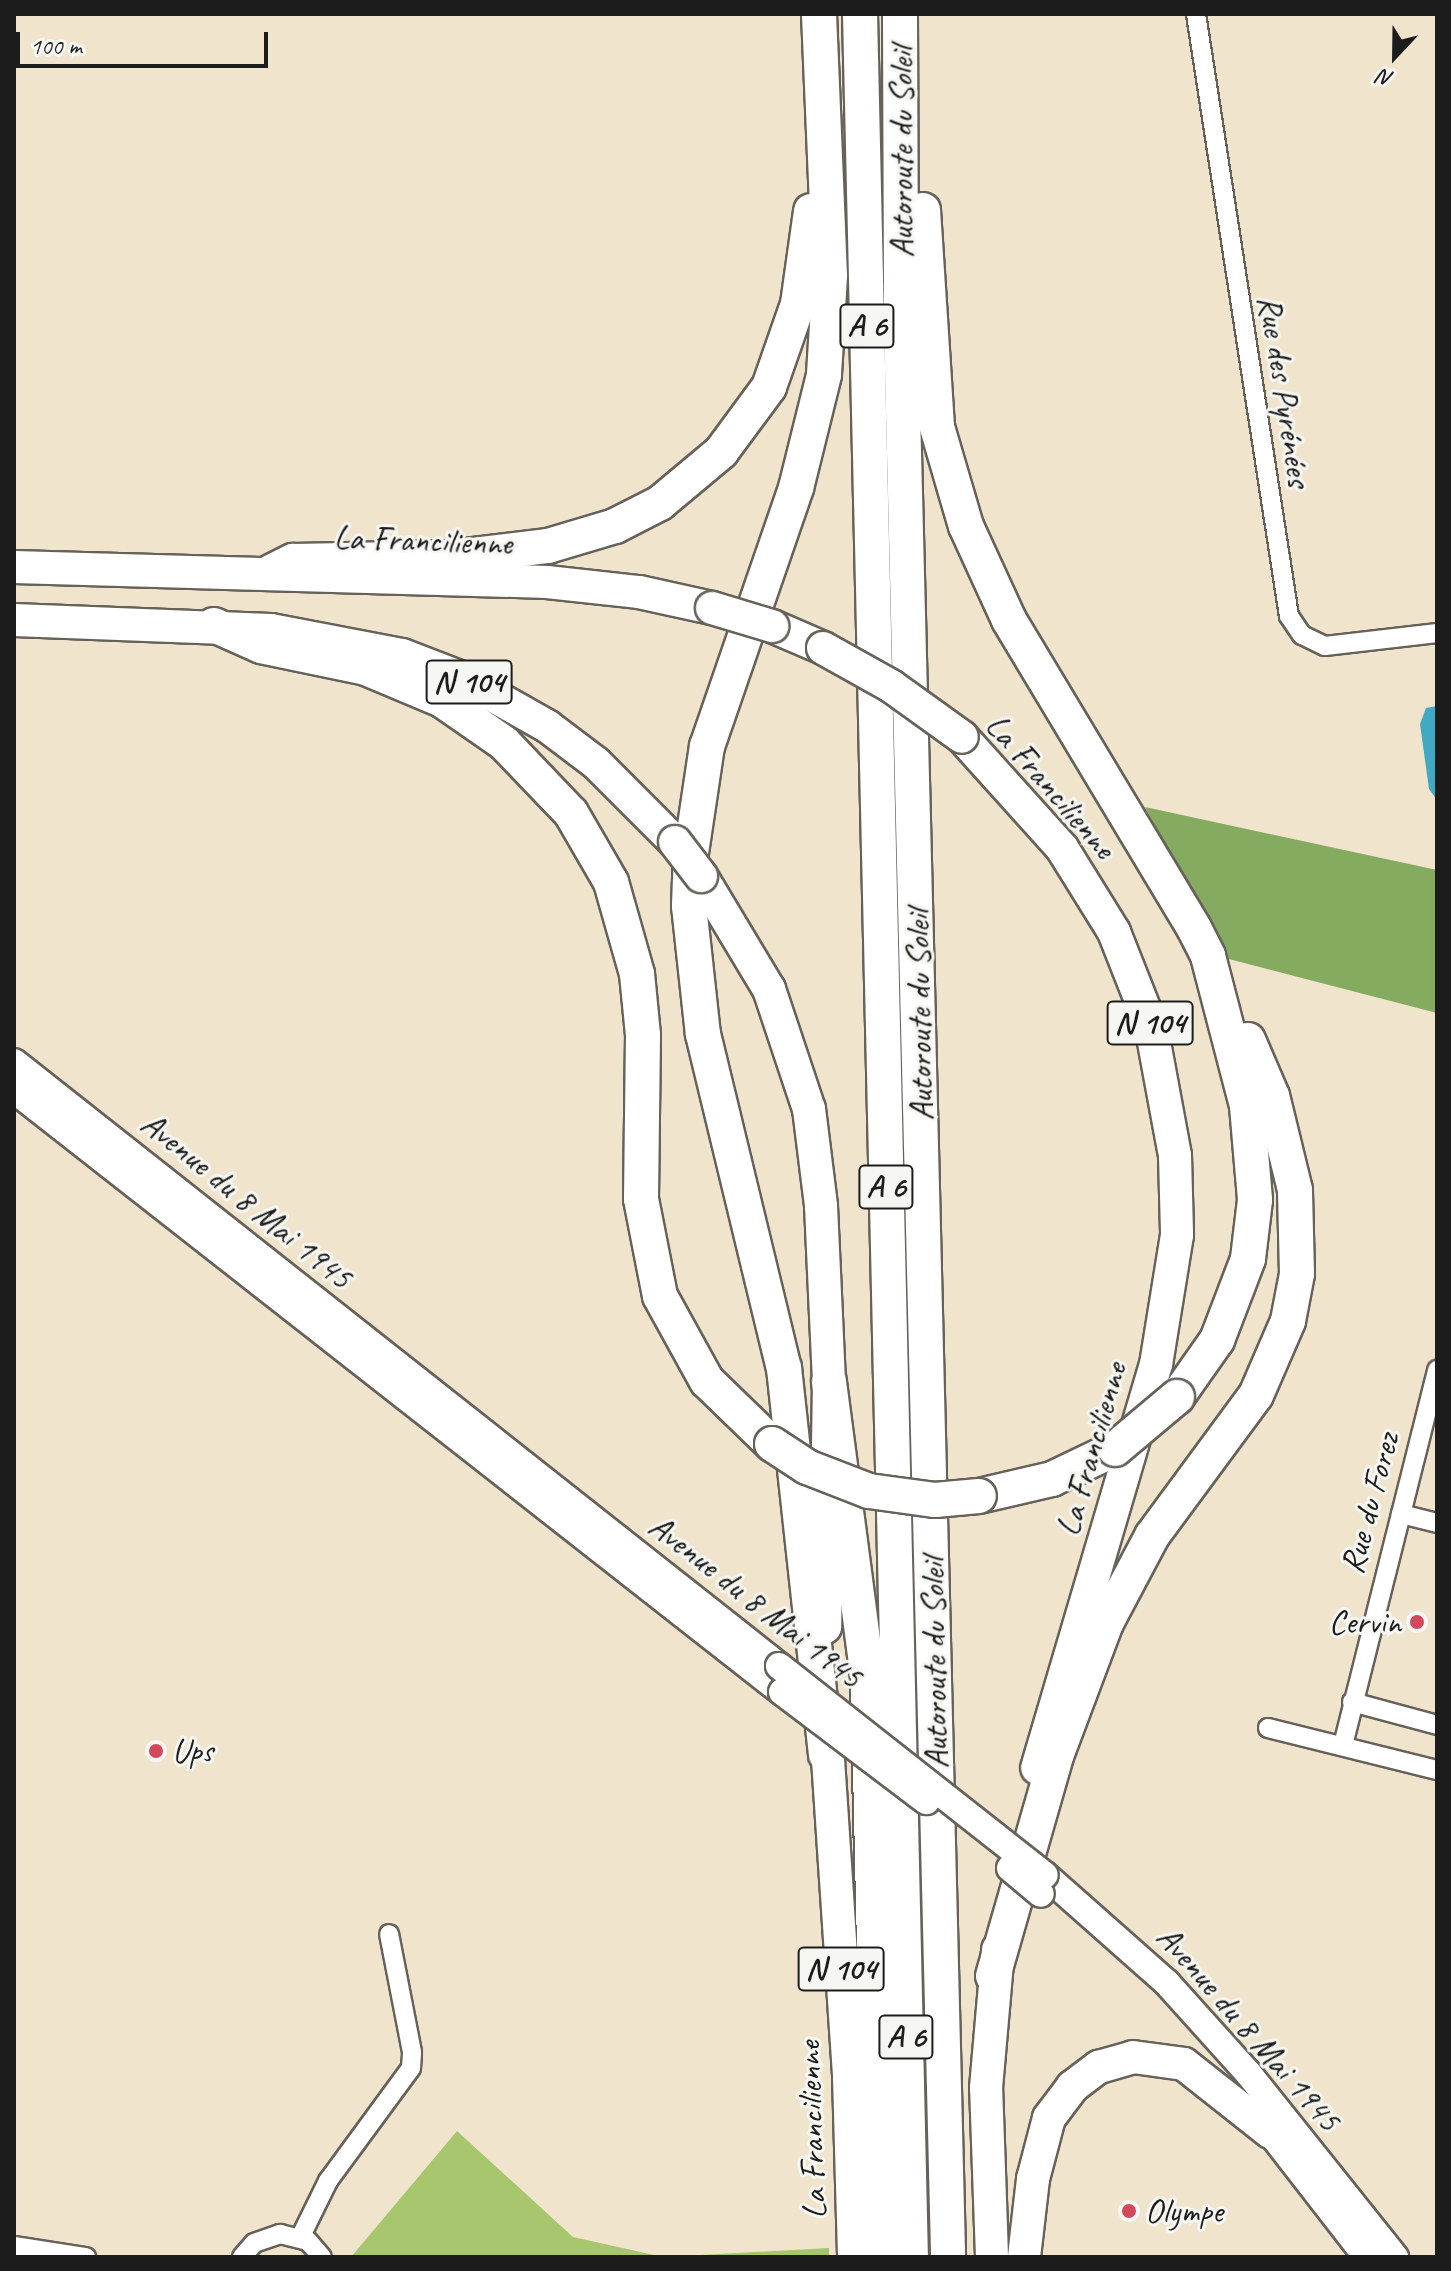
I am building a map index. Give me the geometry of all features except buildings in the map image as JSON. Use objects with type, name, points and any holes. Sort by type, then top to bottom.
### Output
[{"type":"highway","points":[[271,572],[293,561],[449,558],[576,539],[660,503],[721,452],[769,387],[798,304],[811,212],[819,14]]},
{"type":"highway","points":[[819,14],[830,260],[824,375],[796,488],[707,746],[691,853],[689,906],[706,1048],[784,1368],[826,1755]]},
{"type":"highway","name":"Autoroute du Soleil","points":[[860,14],[911,2257]]},
{"type":"highway","name":"Autoroute du Soleil","points":[[900,14],[904,138],[901,329],[948,2257]]},
{"type":"highway","points":[[904,138],[923,213],[937,427],[966,526],[1009,620],[1152,850],[1208,956],[1281,1124],[1297,1211],[1293,1297],[1281,1343],[1256,1395],[1144,1549],[1106,1623],[1056,1756],[993,1976]]},
{"type":"highway","name":"La Francilienne","points":[[14,567],[547,582],[639,592],[712,608],[772,626],[823,648],[891,686],[962,737],[1062,848],[1114,932],[1141,996],[1160,1059],[1178,1193],[1172,1279],[1156,1364],[1020,1830],[993,1976],[986,2088],[992,2257]]},
{"type":"highway","name":"La Francilienne","points":[[14,620],[214,625],[341,639],[462,678],[572,744],[675,842],[701,876],[762,975],[801,1079],[819,1190],[829,1382],[826,1755],[849,2076],[854,2257]]},
{"type":"highway","points":[[214,625],[261,646],[366,668],[442,700],[504,743],[571,813],[611,882],[637,974],[643,1035],[641,1199],[660,1296],[687,1353],[707,1381],[772,1444],[807,1467],[869,1491],[935,1500],[979,1496],[1052,1479],[1115,1449],[1177,1397],[1207,1358],[1232,1308],[1248,1259],[1255,1200],[1247,1106],[1208,956]]},
{"type":"highway","points":[[829,1382],[868,1680],[881,2257]]},
{"type":"highway","points":[[1024,2257],[1035,2166],[1049,2118],[1072,2087],[1099,2067],[1133,2057],[1184,2064],[1270,2132]]},
{"type":"main road","name":"Avenue du 8 Mai 1945","points":[[14,1062],[781,1679]]},
{"type":"main road","name":"Avenue du 8 Mai 1945","points":[[14,1090],[1043,1884],[1129,1945],[1200,2019],[1395,2257]]},
{"type":"main road","name":"Avenue du 8 Mai 1945","points":[[1043,1884],[1219,2064],[1367,2257]]},
{"type":"street","name":"Rue des Pyrénées","points":[[1196,14],[1289,616],[1302,635],[1342,648],[1437,633]]},
{"type":"street","name":"Rue du Forez","points":[[1343,1745],[1437,1370]]},
{"type":"street","points":[[1401,1514],[1437,1523]]},
{"type":"street","points":[[1352,1702],[1437,1725]]},
{"type":"street","points":[[1268,1728],[1437,1770]]},
{"type":"street","points":[[300,2238],[328,2181],[411,2068],[412,2052],[389,1934]]},
{"type":"street","points":[[242,2257],[266,2237],[300,2238],[322,2257]]},
{"type":"street","points":[[14,2246],[86,2257]]},
{"type":"green space","points":[[1145,807],[1437,870],[1437,1013],[1225,958]]},
{"type":"green space","points":[[457,2131],[573,2237],[663,2257],[351,2257]]},
{"type":"green space","points":[[829,2248],[829,2257],[663,2257]]},
{"type":"water","points":[[1437,706],[1437,800],[1429,789],[1420,724],[1426,708]]},
{"type":"place","name":"Cervin","points":[[1417,1622]]},
{"type":"place","name":"Ups","points":[[156,1751]]},
{"type":"place","name":"Olympe","points":[[1129,2211]]}]
